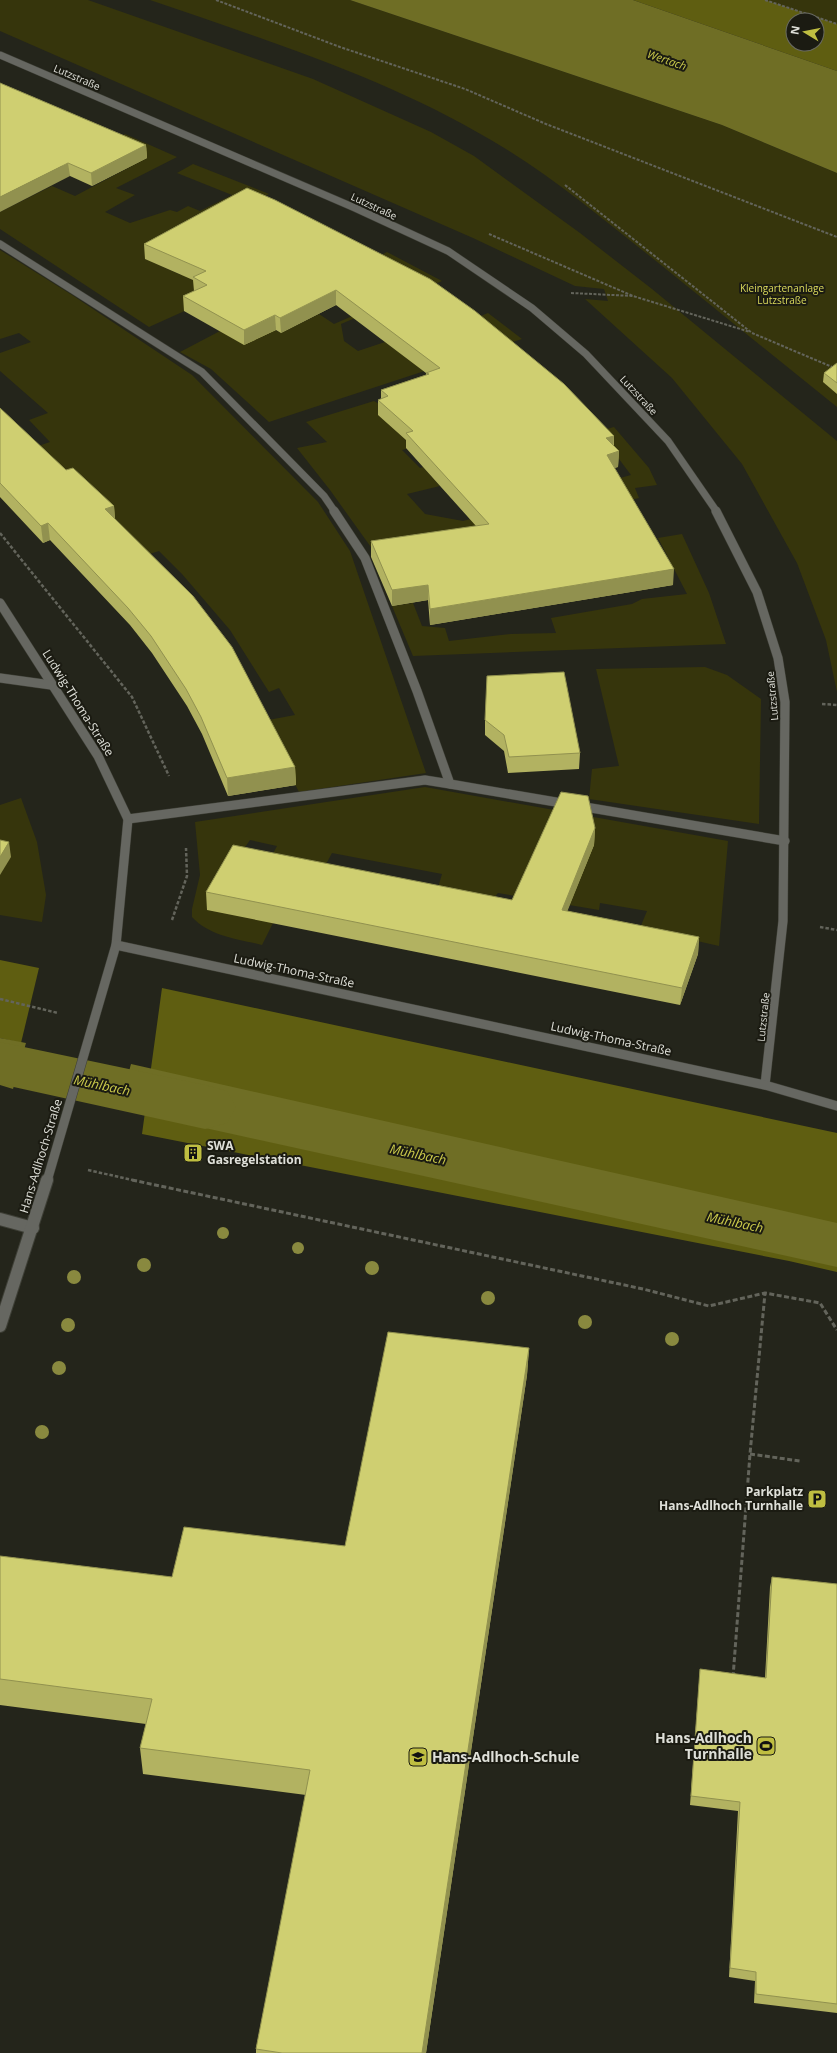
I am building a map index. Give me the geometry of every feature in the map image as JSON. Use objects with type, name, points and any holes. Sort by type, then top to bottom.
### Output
[{"type":"street","name":"Lutzstraße","points":[[0,55],[348,205],[448,251],[532,308],[586,354],[668,441],[718,514],[757,592],[778,658],[784,702],[785,841],[783,921],[765,1086]]},
{"type":"street","points":[[0,244],[202,372],[324,496],[365,558],[417,691],[450,784]]},
{"type":"street","name":"Ludwig-Thoma-Straße","points":[[0,603],[51,685],[98,756],[128,819]]},
{"type":"street","points":[[0,678],[51,685]]},
{"type":"street","points":[[116,945],[128,819],[424,780],[785,841]]},
{"type":"street","name":"Ludwig-Thoma-Straße","points":[[116,945],[765,1086],[837,1106]]},
{"type":"street","name":"Hans-Adlhoch-Straße","points":[[0,1326],[33,1228],[88,1045],[116,945]]},
{"type":"street","points":[[0,1219],[33,1228]]},
{"type":"path","points":[[216,0],[266,20],[465,89],[546,124],[837,236]]},
{"type":"path","points":[[765,0],[837,24]]},
{"type":"path","points":[[565,186],[752,333]]},
{"type":"path","points":[[532,308],[570,293],[633,296],[752,333],[837,369]]},
{"type":"path","points":[[0,999],[94,1022]]},
{"type":"path","points":[[52,1163],[635,1288],[709,1306],[765,1293],[820,1303],[837,1330]]},
{"type":"path","points":[[732,1683],[750,1454],[765,1293]]},
{"type":"path","points":[[750,1454],[800,1461]]},
{"type":"green space","points":[[0,0],[88,0],[313,79],[431,132],[474,156],[580,233],[652,289],[837,441],[837,692],[826,640],[797,563],[742,464],[672,378],[585,299],[608,301],[604,289],[575,286],[473,238],[0,31]]},
{"type":"green space","name":"Kleingartenanlage Lutzstraße","points":[[150,0],[350,0],[722,125],[837,173],[837,407],[593,211],[533,166],[491,140],[409,97],[324,61]]},
{"type":"green space","points":[[765,0],[837,0],[837,24],[825,20],[825,12],[801,12]]},
{"type":"green space","points":[[125,134],[177,157],[116,188],[135,195],[105,212],[130,223],[170,210],[177,212],[188,206],[200,211],[232,195],[177,173],[193,164],[269,194],[146,259],[181,275],[202,263],[209,300],[149,327],[0,229],[0,212],[52,186],[75,196],[147,158],[109,142]]},
{"type":"green space","points":[[0,250],[72,295],[192,375],[318,502],[350,551],[426,773],[299,792],[263,721],[295,715],[279,688],[269,692],[230,630],[182,574],[159,551],[137,558],[57,478],[0,498],[0,459],[50,442],[29,420],[48,413],[0,371],[0,353],[31,342],[19,333],[0,339]]},
{"type":"green space","points":[[387,252],[442,281],[341,324],[344,341],[358,351],[385,342],[396,350],[488,313],[522,339],[269,422],[211,369],[180,352],[220,331],[275,330],[281,333],[319,314],[334,324],[373,307],[368,262]]},
{"type":"green space","points":[[374,401],[381,405],[474,430],[402,450],[420,468],[423,467],[440,486],[407,494],[425,514],[463,521],[631,475],[596,432],[614,427],[649,468],[657,485],[635,488],[639,498],[519,526],[373,550],[330,490],[297,448],[327,442],[306,422]]},
{"type":"green space","points":[[682,534],[709,593],[726,644],[413,656],[392,606],[413,603],[422,626],[445,628],[449,641],[511,634],[556,633],[551,618],[632,604],[642,599],[687,594],[658,538]]},
{"type":"green space","points":[[705,667],[727,675],[761,699],[759,824],[589,799],[592,769],[619,766],[596,669]]},
{"type":"green space","points":[[425,787],[728,841],[719,946],[640,928],[647,911],[600,903],[599,910],[498,893],[491,901],[437,891],[442,874],[332,853],[318,879],[265,869],[277,846],[250,840],[232,866],[273,923],[262,945],[215,933],[207,929],[192,917],[192,909],[200,875],[195,822]]},
{"type":"green space","points":[[21,798],[37,842],[46,895],[42,922],[0,915],[0,805]]},
{"type":"shaded area","points":[[633,0],[765,0],[801,12],[785,12],[785,52],[825,52],[825,20],[837,24],[837,71]]},
{"type":"shaded area","points":[[0,960],[39,968],[21,1043],[0,1038]]},
{"type":"shaded area","points":[[162,988],[837,1133],[837,1272],[789,1261],[142,1134]]},
{"type":"water","name":"Wertach","points":[[350,0],[633,0],[837,71],[837,173],[722,125]]},
{"type":"water","points":[[0,1038],[26,1043],[13,1089],[0,1085]]},
{"type":"water","points":[[131,1064],[837,1223],[837,1267],[119,1109]]},
{"type":"building","points":[[0,83],[146,145],[91,173],[68,163],[0,197]]},
{"type":"building","points":[[247,188],[275,200],[430,279],[475,311],[564,384],[614,436],[606,438],[619,451],[607,455],[674,569],[430,609],[428,585],[392,590],[371,541],[489,524],[406,433],[413,431],[378,400],[388,396],[381,390],[429,374],[426,373],[440,368],[336,290],[280,318],[275,315],[244,330],[183,296],[207,285],[193,277],[206,271],[144,244]]},
{"type":"building","points":[[837,363],[837,383],[824,373]]},
{"type":"building","points":[[0,408],[66,470],[73,468],[114,506],[105,509],[193,596],[232,647],[295,767],[227,778],[201,717],[186,689],[151,636],[128,608],[48,523],[41,526],[0,483]]},
{"type":"building","points":[[564,672],[580,753],[509,757],[504,735],[485,720],[487,676]]},
{"type":"building","points":[[561,792],[588,796],[595,828],[562,910],[699,937],[682,988],[206,892],[233,845],[512,900]]},
{"type":"building","points":[[0,840],[9,842],[0,857]]},
{"type":"building","points":[[388,1332],[529,1348],[422,2053],[282,2053],[256,2049],[310,1770],[140,1748],[152,1699],[0,1679],[0,1556],[172,1577],[184,1527],[345,1546]]},
{"type":"building","name":"Hans-Adlhoch Turnhalle","points":[[772,1577],[837,1584],[837,2004],[756,1994],[756,1972],[730,1968],[740,1802],[691,1796],[700,1669],[766,1678]]},
{"type":"waterway","name":"Mühlbach","points":[[0,1063],[205,1107]]},
{"type":"place","name":"SWA Gasregelstation","points":[[193,1153]]},
{"type":"place","name":"Parkplatz Hans-Adlhoch Turnhalle","points":[[817,1499]]},
{"type":"place","name":"Hans-Adlhoch Turnhalle","points":[[766,1746]]},
{"type":"place","name":"Hans-Adlhoch-Schule","points":[[418,1757]]}]
